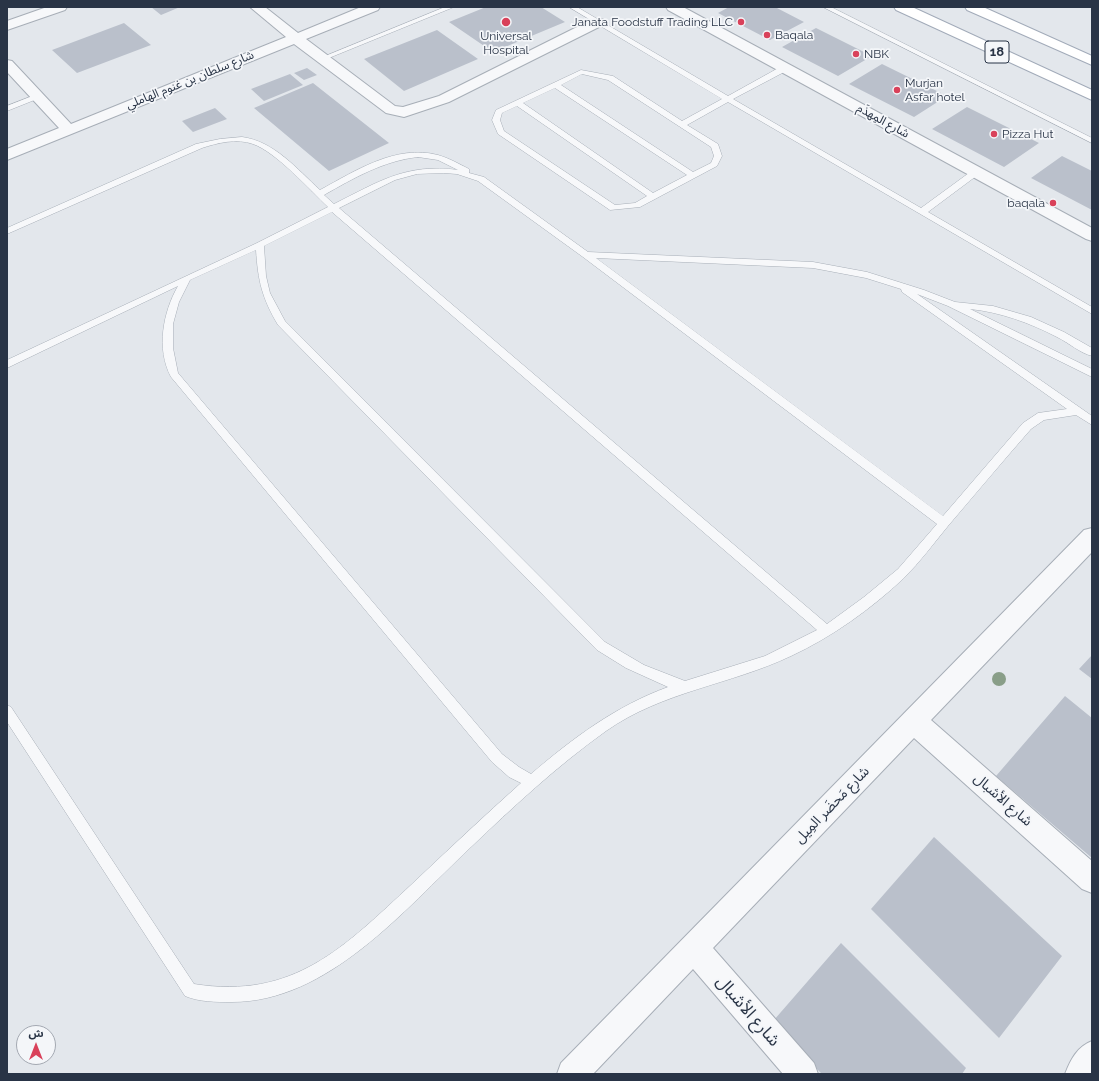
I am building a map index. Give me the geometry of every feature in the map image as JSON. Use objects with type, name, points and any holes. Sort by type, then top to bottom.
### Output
[{"type":"main road","name":"18","points":[[901,7],[1092,96]]},
{"type":"main road","name":"18","points":[[972,7],[1092,60]]},
{"type":"street","points":[[7,26],[60,7]]},
{"type":"street","points":[[257,7],[322,59],[391,110],[404,112],[444,99],[598,22]]},
{"type":"street","name":"شارع سلطان بن غنوم الهاملي","points":[[7,155],[373,7]]},
{"type":"street","name":"شارع المِهذَم","points":[[673,7],[1092,235]]},
{"type":"street","points":[[7,64],[69,130]]},
{"type":"street","name":"شارع مَحضَر المِيل","points":[[572,1074],[1092,537]]},
{"type":"street","name":"شارع الأشبال","points":[[914,721],[1092,878]]},
{"type":"street","name":"شارع الأشبال","points":[[694,948],[803,1074]]},
{"type":"street","points":[[1080,1074],[1092,1056]]},
{"type":"lane","points":[[322,59],[451,7]]},
{"type":"lane","points":[[572,7],[1092,311]]},
{"type":"lane","points":[[826,7],[1092,141]]},
{"type":"lane","points":[[683,124],[785,68]]},
{"type":"lane","points":[[581,72],[610,78],[715,146],[718,156],[714,164],[637,205],[613,208],[501,132],[496,120],[499,112],[518,103],[581,72]]},
{"type":"lane","points":[[556,85],[693,175]]},
{"type":"lane","points":[[7,109],[38,97]]},
{"type":"lane","points":[[518,103],[652,196]]},
{"type":"lane","points":[[7,231],[199,146],[240,139],[258,142],[271,151],[333,208],[825,630]]},
{"type":"lane","points":[[319,194],[388,160],[403,155],[434,156],[481,179],[586,254],[943,522]]},
{"type":"lane","points":[[7,364],[187,278],[260,245],[392,178],[417,172],[444,171],[470,175],[481,179]]},
{"type":"lane","points":[[922,212],[976,172]]},
{"type":"lane","points":[[260,245],[262,276],[266,293],[281,323],[601,646],[630,665],[656,677],[682,686]]},
{"type":"lane","points":[[586,254],[813,265],[839,268],[895,283],[951,304],[1092,373]]},
{"type":"lane","points":[[187,278],[171,307],[168,323],[166,340],[174,374],[497,758],[514,772],[532,782]]},
{"type":"lane","points":[[895,283],[1092,421]]},
{"type":"lane","points":[[951,304],[989,308],[1009,313],[1043,326],[1092,353]]},
{"type":"lane","points":[[7,711],[190,991],[220,995],[252,994],[284,987],[312,975],[338,959],[362,940],[532,782],[589,735],[624,713],[653,698],[682,686],[749,668],[782,654],[825,630],[883,591],[902,572],[943,522],[1027,426],[1042,416],[1077,411]]},
{"type":"building","points":[[151,7],[180,7],[161,15]]},
{"type":"building","points":[[486,7],[541,7],[565,22],[493,52],[449,22]]},
{"type":"building","points":[[729,7],[775,7],[804,22],[770,40],[718,13]]},
{"type":"building","points":[[124,23],[151,45],[77,73],[52,50]]},
{"type":"building","points":[[816,28],[872,56],[838,76],[782,47]]},
{"type":"building","points":[[437,30],[478,59],[404,91],[364,59]]},
{"type":"building","name":"Murjan Asfar hotel","points":[[882,64],[947,96],[914,117],[849,84]]},
{"type":"building","points":[[307,68],[317,75],[304,80],[294,73]]},
{"type":"building","points":[[290,74],[303,85],[264,101],[251,89]]},
{"type":"building","points":[[313,83],[389,143],[329,171],[254,108]]},
{"type":"building","points":[[967,107],[1039,143],[1004,167],[932,129]]},
{"type":"building","points":[[215,108],[227,119],[193,132],[182,121]]},
{"type":"building","points":[[1062,156],[1092,171],[1092,210],[1031,178]]},
{"type":"building","points":[[1092,655],[1092,679],[1079,669]]},
{"type":"building","points":[[1065,696],[1092,718],[1092,858],[996,776]]},
{"type":"building","points":[[934,837],[1062,956],[999,1038],[871,909]]},
{"type":"building","points":[[841,943],[966,1068],[962,1074],[822,1074],[812,1064],[774,1020]]},
{"type":"place","name":"Universal Hospital","points":[[506,22]]},
{"type":"place","name":"Janata Foodstuff Trading LLC","points":[[741,22]]},
{"type":"place","name":"Baqala","points":[[767,35]]},
{"type":"place","name":"NBK","points":[[856,54]]},
{"type":"place","name":"Murjan Asfar hotel","points":[[897,90]]},
{"type":"place","name":"Pizza Hut","points":[[994,134]]},
{"type":"place","name":"baqala","points":[[1053,203]]}]
